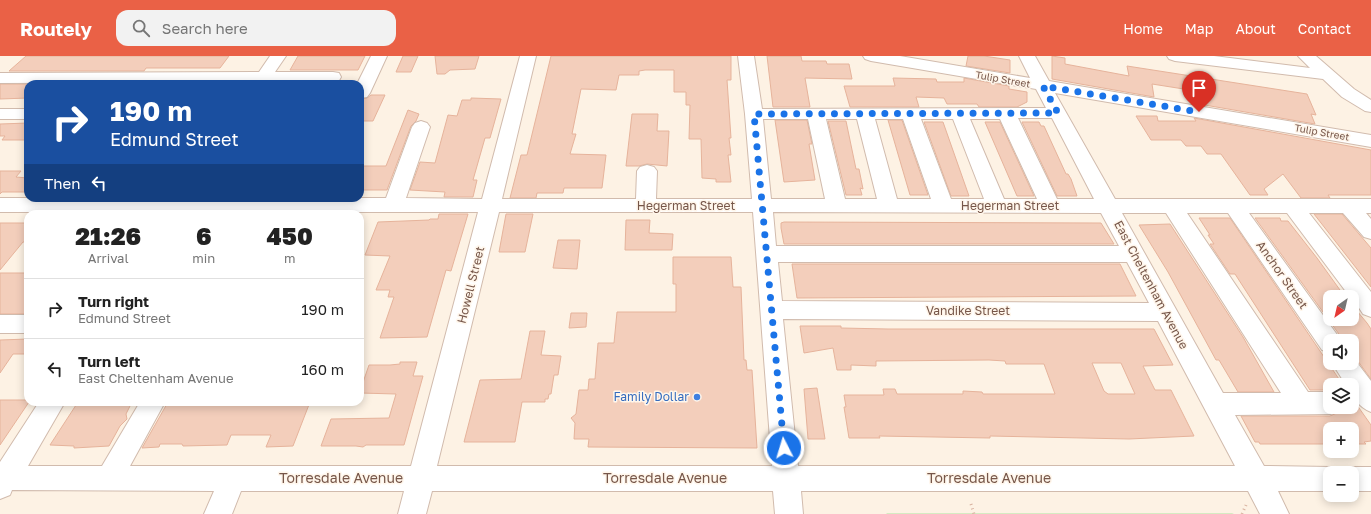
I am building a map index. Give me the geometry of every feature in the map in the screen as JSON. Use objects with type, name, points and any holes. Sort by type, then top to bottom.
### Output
[{"type":"street","points":[[262,80],[278,56]]},
{"type":"street","points":[[364,87],[379,56]]},
{"type":"street","name":"Howell Street","points":[[412,514],[528,56]]},
{"type":"street","points":[[746,56],[754,114],[761,206],[790,514]]},
{"type":"street","name":"Tulip Street","points":[[872,56],[1371,141]]},
{"type":"street","name":"East Cheltenham Avenue","points":[[1027,56],[1274,514]]},
{"type":"street","points":[[1175,56],[1327,75]]},
{"type":"street","points":[[1306,56],[1348,93],[1371,107]]},
{"type":"street","points":[[279,80],[333,77],[331,80]]},
{"type":"street","points":[[0,78],[174,80]]},
{"type":"street","points":[[754,114],[960,115],[1058,113]]},
{"type":"street","points":[[0,114],[24,114]]},
{"type":"street","points":[[816,114],[836,205]]},
{"type":"street","points":[[865,114],[889,205]]},
{"type":"street","points":[[910,114],[944,206]]},
{"type":"street","points":[[1008,114],[1050,206]]},
{"type":"street","points":[[960,115],[997,206]]},
{"type":"street","points":[[394,205],[421,127]]},
{"type":"street","points":[[646,206],[647,171]]},
{"type":"street","name":"Hegerman Street","points":[[0,205],[1371,206]]},
{"type":"street","points":[[1293,206],[1371,308]]},
{"type":"street","points":[[1348,206],[1371,232]]},
{"type":"street","points":[[1173,207],[1301,403]]},
{"type":"street","name":"Anchor Street","points":[[1234,207],[1324,334]]},
{"type":"street","points":[[766,254],[1134,254]]},
{"type":"street","name":"Vandike Street","points":[[771,310],[1164,312]]},
{"type":"street","points":[[0,324],[24,324]]},
{"type":"street","points":[[1349,370],[1371,402]]},
{"type":"street","points":[[1359,402],[1371,402]]},
{"type":"street","points":[[1216,404],[1323,403]]},
{"type":"street","points":[[2,480],[50,406]]},
{"type":"street","points":[[109,478],[151,406]]},
{"type":"street","name":"Torresdale Avenue","points":[[2,480],[109,478],[421,477],[1323,479]]},
{"type":"street","points":[[218,514],[233,478]]},
{"type":"street","points":[[1359,479],[1371,479]]},
{"type":"path","points":[[971,504],[974,514]]},
{"type":"path","points":[[1242,514],[1246,504]]},
{"type":"green space","points":[[886,513],[1232,513],[1234,514],[887,514]]},
{"type":"building","points":[[26,56],[229,56],[220,68],[146,68],[144,71],[9,71]]},
{"type":"building","points":[[298,56],[365,56],[358,70],[290,70]]},
{"type":"building","points":[[403,56],[418,56],[411,72],[396,72]]},
{"type":"building","points":[[435,56],[479,56],[475,69],[450,70],[445,74],[437,74]]},
{"type":"building","points":[[551,56],[731,56],[731,80],[727,80],[731,138],[729,138],[731,155],[728,155],[731,182],[716,182],[716,179],[702,178],[701,139],[689,139],[690,105],[686,105],[686,92],[674,92],[674,70],[645,70],[639,71],[639,75],[619,75],[616,90],[581,89],[572,134],[576,134],[570,154],[606,155],[602,188],[564,188],[563,193],[537,193],[536,198],[510,198],[521,155],[527,155]]},
{"type":"building","points":[[767,56],[801,56],[802,61],[826,61],[827,64],[849,64],[852,79],[805,78],[810,107],[773,107]]},
{"type":"building","points":[[968,56],[984,56],[1010,60],[1010,73],[966,66]]},
{"type":"building","points":[[1052,56],[1065,58],[1065,64],[1129,76],[1127,66],[1307,94],[1316,115],[1311,114],[1315,124],[1193,103],[1190,90],[1152,84],[1154,97],[1052,79]]},
{"type":"building","points":[[893,78],[936,79],[937,82],[964,82],[964,78],[1009,86],[1009,89],[1027,92],[1027,102],[1017,107],[979,107],[977,104],[947,104],[944,98],[916,97],[919,107],[850,107],[844,86],[895,86]]},
{"type":"building","points":[[0,84],[24,84],[24,98],[0,99]]},
{"type":"building","points":[[371,95],[385,95],[373,121],[364,121],[364,98]]},
{"type":"building","points":[[471,98],[501,99],[490,138],[485,138],[473,180],[477,180],[473,197],[444,197],[445,192],[410,190],[420,162],[435,163],[448,115],[457,116],[462,100],[471,100]]},
{"type":"building","points":[[408,110],[419,114],[416,121],[411,126],[387,190],[364,190],[364,166],[386,166]]},
{"type":"building","points":[[632,114],[658,114],[657,131],[669,131],[667,166],[647,164],[639,166],[626,166]]},
{"type":"building","points":[[1136,116],[1157,116],[1158,121],[1196,121],[1194,118],[1371,150],[1371,195],[1328,195],[1330,198],[1301,198],[1283,174],[1264,189],[1268,195],[1250,195],[1221,154],[1207,154],[1201,146],[1186,146],[1181,140],[1151,140]]},
{"type":"building","points":[[775,120],[807,120],[812,144],[809,144],[815,180],[784,182]]},
{"type":"building","points":[[888,120],[902,120],[928,195],[910,195]]},
{"type":"building","points":[[828,121],[846,121],[856,169],[859,169],[863,189],[860,188],[862,195],[846,195]]},
{"type":"building","points":[[924,122],[943,122],[969,196],[951,196]]},
{"type":"building","points":[[985,122],[1000,122],[1034,196],[1017,196]]},
{"type":"building","points":[[1022,122],[1039,122],[1041,126],[1044,126],[1066,174],[1068,174],[1071,179],[1077,196],[1057,196]]},
{"type":"building","points":[[24,123],[24,140],[2,140],[5,136],[0,136],[0,124]]},
{"type":"building","points":[[0,171],[21,171],[16,177],[24,178],[24,192],[2,192],[0,194]]},
{"type":"building","points":[[439,214],[468,214],[451,271],[446,270],[427,337],[380,338],[394,297],[388,297],[390,290],[376,290],[390,256],[365,255],[378,222],[438,219]]},
{"type":"building","points":[[506,214],[533,214],[525,252],[499,252]]},
{"type":"building","points":[[1314,214],[1342,214],[1371,248],[1371,287]]},
{"type":"building","points":[[1199,218],[1230,218],[1323,355],[1323,370],[1333,370],[1338,378],[1323,378],[1323,390],[1310,390],[1235,274],[1230,274],[1210,244],[1214,244],[1208,235],[1210,235]]},
{"type":"building","points":[[1255,218],[1280,218],[1281,221],[1288,221],[1317,258],[1340,290],[1323,290],[1323,312]]},
{"type":"building","points":[[626,220],[650,220],[649,233],[673,234],[672,250],[625,250]]},
{"type":"building","points":[[0,223],[24,223],[24,242],[0,270]]},
{"type":"building","points":[[781,223],[1101,223],[1114,244],[784,244]]},
{"type":"building","points":[[1170,224],[1243,337],[1274,392],[1238,392],[1219,360],[1216,360],[1168,272],[1139,225]]},
{"type":"building","points":[[558,240],[580,240],[577,269],[553,268]]},
{"type":"building","points":[[673,257],[731,257],[733,287],[741,287],[744,360],[746,360],[747,370],[752,370],[757,448],[588,447],[589,439],[574,439],[575,423],[571,418],[576,414],[579,390],[588,390],[589,379],[595,379],[598,343],[614,343],[617,312],[676,312],[676,284],[673,284]]},
{"type":"building","points":[[792,264],[1120,264],[1136,296],[797,298]]},
{"type":"building","points":[[0,273],[24,273],[24,314],[0,314]]},
{"type":"building","points":[[571,313],[587,313],[586,327],[569,328]]},
{"type":"building","points":[[1359,313],[1367,323],[1371,329],[1371,379],[1359,363],[1359,334],[1339,334],[1333,326],[1359,326]]},
{"type":"building","points":[[800,326],[841,326],[841,328],[888,329],[1154,329],[1173,365],[1143,366],[1155,390],[1171,390],[1194,436],[1129,439],[990,436],[990,438],[879,436],[880,438],[849,438],[844,407],[846,407],[844,395],[884,395],[883,389],[895,389],[897,394],[963,394],[963,391],[982,392],[983,394],[1055,394],[1044,364],[1006,364],[1005,361],[989,360],[876,361],[876,366],[851,365],[851,370],[837,370],[833,348],[804,353]],"holes":[[[1092,363],[1121,363],[1135,394],[1108,394],[1104,391]]]},
{"type":"building","points":[[530,331],[545,331],[541,355],[561,356],[558,375],[554,375],[551,394],[549,394],[548,399],[545,399],[545,402],[522,402],[515,442],[464,442],[480,380],[521,379]]},
{"type":"building","points":[[24,339],[24,354],[13,354],[0,373],[0,340]]},
{"type":"building","points":[[400,362],[417,362],[413,376],[423,376],[404,445],[366,445],[363,447],[321,446],[331,419],[389,418],[396,394],[364,393],[364,379],[369,365],[400,364]]},
{"type":"building","points":[[817,388],[825,439],[808,439],[804,389]]},
{"type":"building","points":[[0,400],[24,400],[24,406],[26,406],[0,445]]},
{"type":"building","points":[[75,406],[130,406],[126,414],[127,419],[120,426],[109,446],[74,448],[74,446],[50,445]]},
{"type":"building","points":[[166,406],[308,406],[293,446],[266,447],[271,435],[231,435],[227,445],[183,446],[182,444],[160,444],[159,447],[142,448]]},
{"type":"building","points":[[1359,408],[1371,425],[1371,441],[1364,442],[1366,444],[1359,444],[1359,422],[1323,422],[1323,444],[1260,444],[1259,442],[1255,442],[1241,416],[1330,416],[1334,414],[1359,414]]},
{"type":"place","name":"Family Dollar","points":[[697,397]]},
{"type":"route","points":[[784,448],[761,206],[754,114],[960,115],[1058,113],[1043,86],[1199,112]]}]
